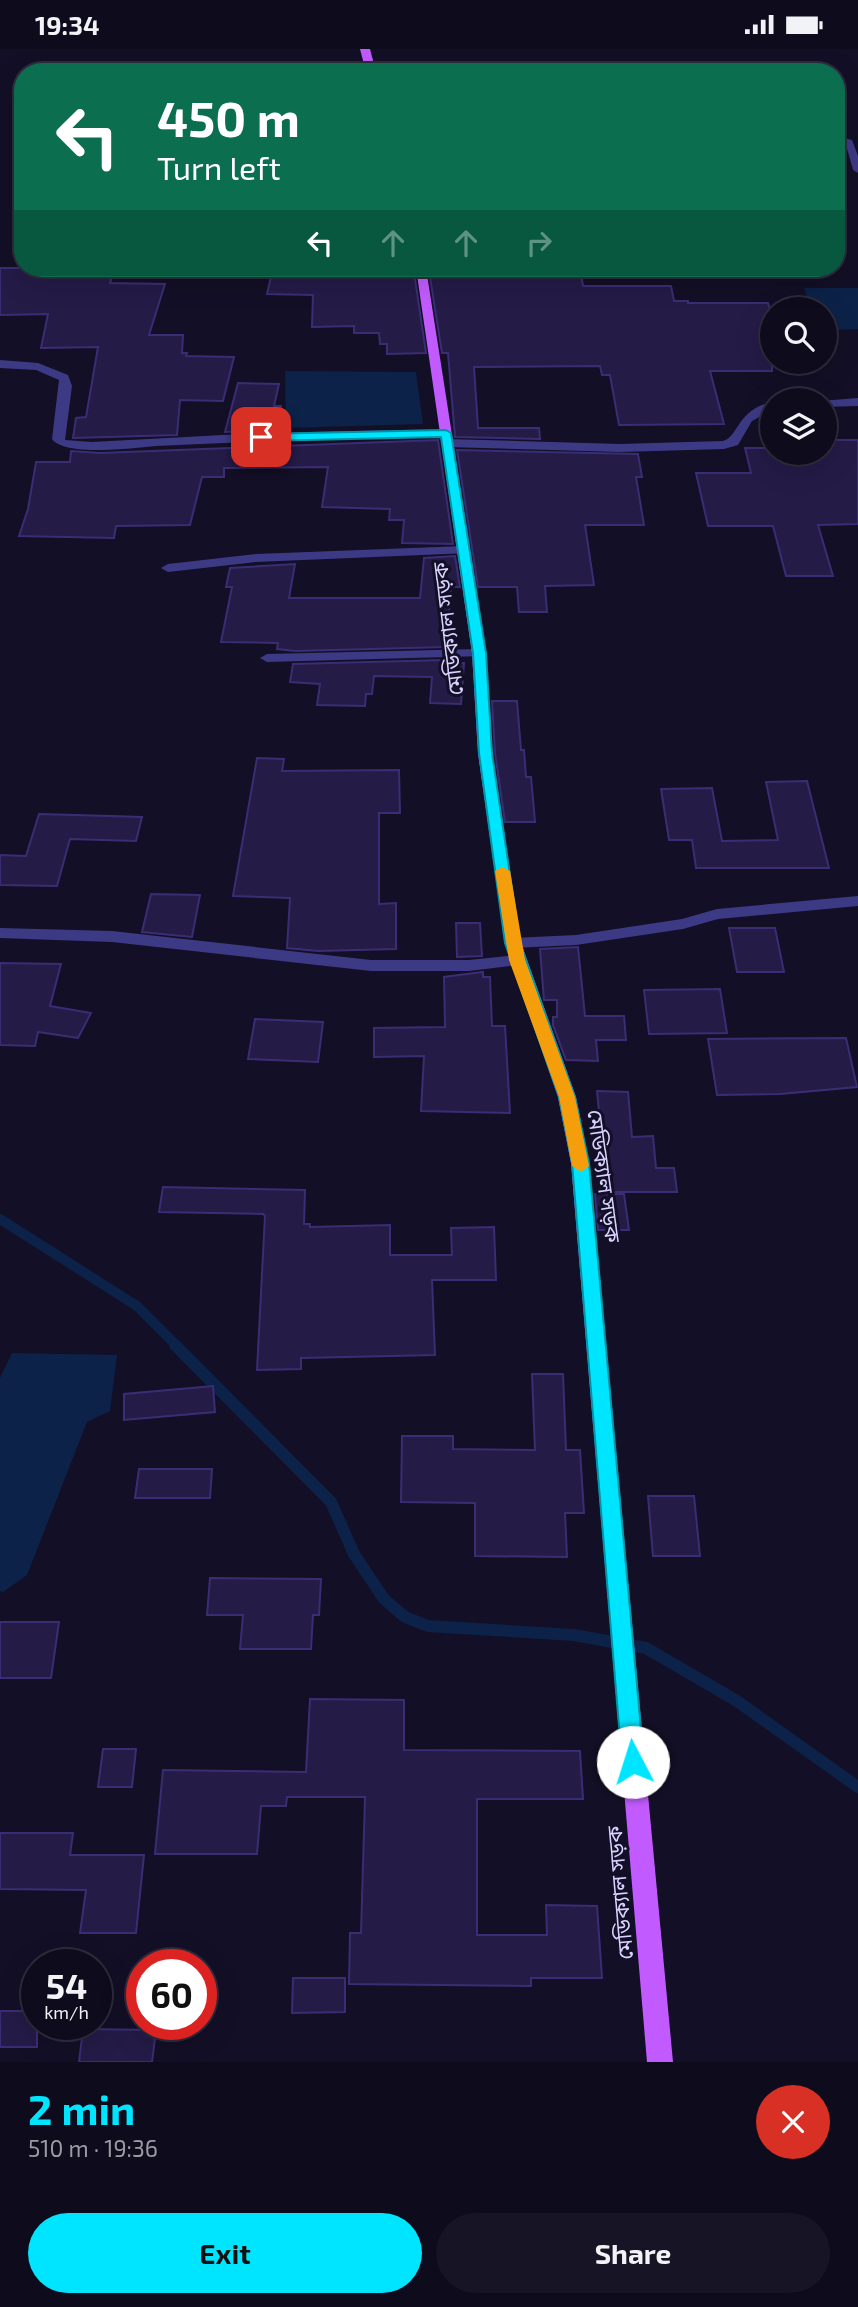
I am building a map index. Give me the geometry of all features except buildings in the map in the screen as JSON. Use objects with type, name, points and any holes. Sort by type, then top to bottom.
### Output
[{"type":"main road","name":"মেডিক্যাল সড়ক","points":[[422,277],[479,653],[485,753],[515,951],[567,1097],[580,1163],[660,2062]]},
{"type":"street","points":[[847,139],[858,170]]},
{"type":"street","points":[[0,364],[38,367],[64,378],[66,386],[58,439],[67,444],[92,446],[261,437],[447,438],[620,448],[724,445],[734,442],[745,419],[760,408]]},
{"type":"street","points":[[837,403],[858,402]]},
{"type":"street","points":[[168,568],[256,558],[464,550]]},
{"type":"street","points":[[267,658],[479,653]]},
{"type":"street","points":[[0,933],[125,937],[328,961],[432,968],[480,966],[515,951],[683,925],[717,914],[858,901]]},
{"type":"water","points":[[804,288],[858,288],[858,329],[837,330],[837,297],[807,297]]},
{"type":"water","points":[[285,371],[416,372],[423,424],[286,428]]},
{"type":"water","points":[[12,1353],[117,1355],[110,1411],[87,1422],[27,1575],[3,1592],[0,1591],[0,1378]]},
{"type":"waterway","points":[[0,1219],[137,1306],[177,1346]]},
{"type":"waterway","points":[[175,1345],[331,1502],[354,1554],[384,1599],[405,1617],[428,1626],[574,1635],[646,1648],[737,1701],[858,1787]]},
{"type":"slow traffic","points":[[502,871],[517,960],[567,1097],[581,1166]]},
{"type":"route","points":[[261,437],[446,433],[479,653],[485,753],[513,943],[567,1097],[580,1163],[592,1271],[633,1762]]}]
